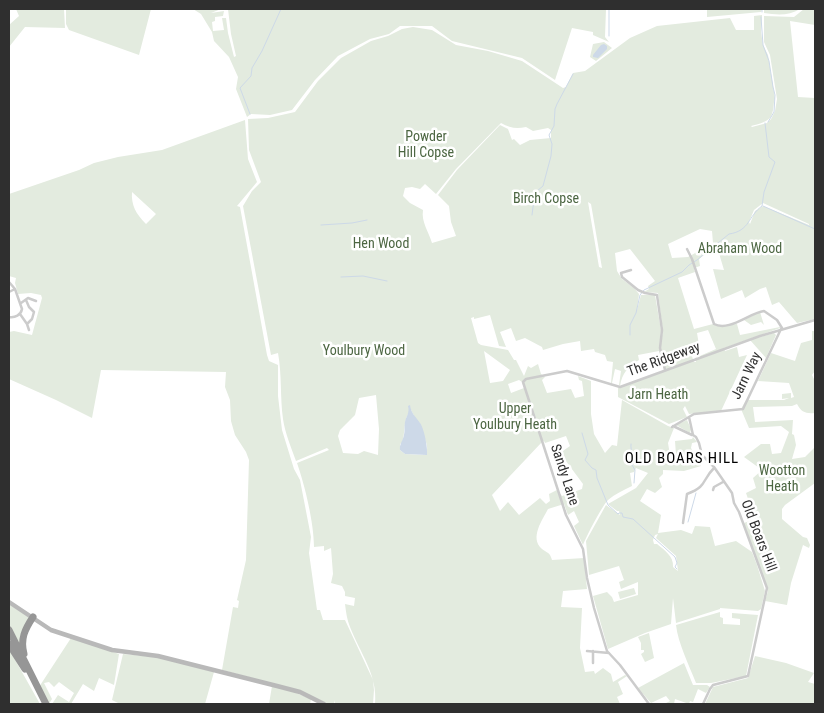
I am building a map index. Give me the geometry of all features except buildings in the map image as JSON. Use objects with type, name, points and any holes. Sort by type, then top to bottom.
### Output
[{"type":"highway","points":[[33,617],[25,630],[22,644],[33,678]]},
{"type":"highway","points":[[9,630],[44,704]]},
{"type":"highway","points":[[9,637],[44,704]]},
{"type":"highway","points":[[9,644],[25,669]]},
{"type":"main road","points":[[9,596],[9,602],[51,630],[112,650],[158,656],[300,692],[324,704]]},
{"type":"street","points":[[687,249],[714,324],[717,326],[737,323],[757,312],[764,311],[777,320],[781,329]]},
{"type":"street","points":[[631,270],[621,273],[622,277],[638,290],[657,295],[662,330],[660,348],[665,370]]},
{"type":"street","points":[[9,282],[15,290],[22,308],[20,314],[15,317],[9,317]]},
{"type":"street","points":[[9,292],[15,290]]},
{"type":"street","points":[[21,303],[28,298],[36,301]]},
{"type":"street","points":[[26,300],[34,312],[32,319],[27,324]]},
{"type":"street","points":[[20,314],[29,330]]},
{"type":"street","name":"The Ridgeway","points":[[524,380],[567,371],[620,387],[781,329],[815,320]]},
{"type":"street","name":"Jarn Way","points":[[689,418],[694,414],[743,409],[781,329]]},
{"type":"street","name":"Sandy Lane","points":[[524,380],[523,382],[566,515],[582,545],[594,608],[609,653]]},
{"type":"street","points":[[689,418],[673,426],[693,435]]},
{"type":"street","name":"Old Boars Hill","points":[[689,418],[693,435],[699,443],[702,455],[732,493],[767,592],[748,676],[713,685],[703,704]]},
{"type":"street","points":[[683,523],[688,493],[695,492],[704,484],[714,468]]},
{"type":"street","points":[[713,490],[714,487],[723,482]]},
{"type":"street","points":[[587,651],[609,653],[649,704]]},
{"type":"street","points":[[593,651],[593,663]]},
{"type":"green space","points":[[16,9],[64,9],[65,28],[25,27],[9,47],[9,25],[19,16]]},
{"type":"green space","points":[[66,9],[151,9],[139,55],[69,30],[66,24]]},
{"type":"green space","points":[[193,9],[221,9],[211,13],[224,11],[223,16],[215,17],[215,21],[212,22],[213,31],[224,30],[222,18],[226,18],[234,57],[236,56],[228,9],[606,9],[605,37],[609,42],[593,35],[593,32],[572,28],[555,80],[522,58],[452,41],[432,26],[400,26],[389,34],[370,39],[338,56],[315,80],[292,110],[270,115],[251,114],[247,117],[236,89],[238,77],[229,57],[214,41],[212,32],[201,14]]},
{"type":"green space","points":[[707,9],[762,9],[761,12],[707,17]]},
{"type":"green space","points":[[764,9],[800,9],[792,13],[778,14],[764,13]]},
{"type":"green space","points":[[804,9],[815,9],[815,25],[790,21],[798,97],[815,98],[815,319],[797,323],[779,302],[772,305],[766,287],[745,298],[742,290],[721,299],[713,269],[724,270],[715,246],[699,259],[700,266],[694,268],[695,272],[678,278],[694,329],[713,324],[718,326],[737,324],[740,335],[780,327],[724,348],[725,351],[737,347],[739,357],[747,355],[721,411],[689,414],[685,406],[683,409],[687,417],[669,424],[618,397],[618,388],[666,370],[664,369],[659,351],[638,355],[639,360],[626,371],[620,386],[621,371],[615,369],[611,383],[613,362],[607,361],[605,355],[595,352],[594,349],[581,351],[580,341],[543,350],[542,347],[525,338],[516,341],[511,328],[500,332],[506,347],[499,346],[490,315],[471,318],[478,343],[508,350],[514,360],[516,360],[524,376],[528,366],[531,368],[538,364],[541,374],[545,377],[542,380],[547,393],[571,389],[575,398],[584,396],[582,381],[579,380],[578,376],[591,381],[591,414],[594,434],[605,453],[612,445],[617,446],[622,400],[674,428],[668,443],[670,455],[676,455],[675,441],[692,439],[693,437],[697,442],[692,443],[691,448],[701,466],[684,471],[663,470],[663,474],[659,478],[662,487],[655,493],[647,489],[640,501],[661,515],[658,533],[681,530],[692,534],[695,526],[710,527],[715,546],[736,541],[752,552],[765,591],[761,609],[758,611],[720,608],[676,623],[673,598],[671,624],[608,649],[593,596],[607,592],[614,602],[638,595],[638,582],[621,589],[619,582],[624,580],[619,566],[589,575],[586,541],[606,505],[620,515],[619,511],[608,504],[636,488],[648,473],[636,468],[634,472],[630,473],[632,486],[605,503],[583,545],[574,526],[579,522],[574,511],[568,515],[564,504],[548,509],[540,523],[537,534],[538,545],[549,554],[552,560],[584,558],[587,589],[563,591],[561,607],[582,608],[580,648],[585,672],[594,671],[595,674],[603,668],[611,674],[613,682],[625,675],[627,676],[618,682],[623,694],[617,697],[620,704],[375,704],[374,683],[347,616],[345,604],[354,606],[355,598],[345,596],[342,586],[331,583],[333,574],[331,548],[324,551],[324,546],[314,547],[308,505],[297,463],[329,450],[327,448],[296,461],[284,424],[278,353],[271,355],[243,206],[252,191],[261,182],[249,150],[248,119],[268,118],[295,112],[318,81],[341,58],[371,41],[402,29],[413,27],[432,30],[456,45],[488,51],[522,61],[563,88],[566,87],[573,73],[585,71],[630,38],[657,26],[730,18],[736,30],[754,30],[754,16],[762,15],[761,32],[763,45],[768,55],[775,98],[771,117],[752,127],[767,123],[771,119],[775,111],[777,99],[770,55],[764,42],[764,16],[794,17]],"holes":[[[501,123],[513,128],[526,127],[533,131],[548,128],[551,130],[551,138],[530,140],[520,145],[514,139],[512,140],[508,129],[500,125],[457,170],[438,195],[449,206],[451,222],[456,236],[432,243],[424,223],[423,210],[410,203],[403,196],[405,188],[420,189],[425,184],[436,194],[456,169]],[[588,202],[591,204],[602,268],[599,267]],[[763,203],[809,225],[763,206],[755,211],[750,224],[749,222],[754,210]],[[700,229],[712,231],[713,243],[688,257],[672,258],[668,244]],[[630,249],[655,281],[644,292],[658,293],[663,331],[659,351],[661,330],[655,295],[641,295],[637,310],[639,294],[622,279],[617,271],[615,253]],[[708,330],[716,349],[695,358],[696,362],[694,362],[689,348],[699,345],[697,333]],[[484,351],[510,370],[503,381],[490,383]],[[519,380],[524,388],[511,393],[508,384]],[[376,395],[379,429],[378,455],[364,451],[358,454],[343,453],[338,436],[340,430],[355,415],[359,398]],[[411,410],[418,421],[418,425],[415,426],[415,435],[422,428],[427,445],[425,455],[405,454],[400,450],[405,422]],[[566,436],[570,446],[560,453],[583,484],[582,489],[562,496],[557,490],[549,494],[550,501],[546,504],[540,498],[519,515],[508,502],[500,511],[492,495],[544,441],[545,443]],[[658,534],[656,538],[676,556],[678,571],[673,567],[672,560],[668,554],[657,544],[654,544],[653,540],[655,535]]]},
{"type":"green space","points":[[604,42],[612,48],[596,61],[590,57],[593,44]]},
{"type":"green space","points":[[245,120],[248,159],[257,182],[237,206],[240,207],[267,355],[269,361],[278,365],[278,396],[282,430],[294,469],[300,480],[311,537],[309,553],[317,610],[320,610],[323,620],[345,620],[373,680],[373,704],[335,704],[334,700],[334,704],[328,704],[301,691],[222,670],[233,607],[238,608],[239,601],[237,600],[246,560],[249,460],[235,435],[231,421],[230,400],[225,387],[226,372],[101,370],[92,418],[9,379],[9,332],[14,331],[32,335],[42,298],[41,295],[31,293],[18,294],[15,283],[16,278],[9,276],[9,194],[94,163],[162,150]],"holes":[[[132,192],[156,214],[146,224],[139,217],[135,209],[132,201]]]},
{"type":"green space","points":[[760,312],[764,325],[761,322],[751,325],[744,320]]},
{"type":"green space","name":"Wootton Heath","points":[[812,331],[815,331],[815,371],[812,375],[815,381],[815,413],[804,412],[797,404],[792,406],[753,407],[755,422],[793,420],[792,434],[794,435],[796,445],[792,459],[805,457],[815,447],[815,483],[782,509],[782,519],[803,537],[807,538],[810,545],[809,548],[803,545],[791,583],[787,605],[765,601],[768,591],[744,523],[755,519],[746,493],[756,488],[753,478],[762,470],[744,457],[761,444],[770,444],[772,454],[781,453],[789,432],[781,426],[749,428],[741,409],[746,400],[784,400],[789,398],[782,399],[782,394],[791,393],[791,398],[794,397],[789,383],[758,381],[771,353],[795,361],[801,343],[812,340]]},
{"type":"green space","points":[[774,333],[776,335],[766,358],[750,340]]},
{"type":"green space","points":[[687,420],[691,429],[690,433],[676,425]]},
{"type":"green space","points":[[634,588],[636,594],[620,599],[618,592]]},
{"type":"green space","points":[[9,604],[29,617],[21,647],[9,628]]},
{"type":"green space","points":[[720,612],[723,624],[740,625],[740,619],[732,618],[732,613],[758,615],[746,676],[711,683],[696,683],[681,647],[676,625]]},
{"type":"green space","points":[[649,633],[654,658],[645,662],[641,654],[644,650],[641,650],[641,643],[638,637]]},
{"type":"green space","points":[[71,638],[119,654],[114,685],[99,678],[94,691],[83,684],[71,704],[52,704],[58,695],[69,702],[74,693],[59,682],[54,687],[49,682],[44,683],[52,699],[49,704],[39,687]]},
{"type":"green space","points":[[9,649],[40,704],[9,704]]},
{"type":"green space","points":[[123,654],[156,657],[214,672],[205,704],[120,704],[112,700]]},
{"type":"green space","points":[[755,656],[786,663],[814,673],[808,682],[815,684],[815,704],[705,704],[713,687],[748,678]]},
{"type":"green space","points":[[684,663],[693,685],[707,685],[710,687],[706,693],[698,689],[693,702],[690,701],[689,704],[675,699],[674,704],[664,704],[670,701],[666,696],[651,703],[638,688]]},
{"type":"green space","points":[[272,686],[311,699],[310,704],[269,704]]},
{"type":"water","points":[[601,45],[607,46],[607,49],[598,58],[593,57]]},
{"type":"water","points":[[410,405],[412,412],[423,429],[427,455],[405,454],[400,450],[408,406]]},
{"type":"waterway","points":[[250,114],[240,88],[251,76],[252,68],[281,9]]},
{"type":"waterway","points":[[609,9],[609,36]]},
{"type":"waterway","points":[[761,17],[763,45],[769,61],[775,95],[774,112],[768,122]]},
{"type":"waterway","points":[[532,215],[534,200],[537,191],[543,186],[551,156],[552,144],[549,135],[554,126],[555,109],[573,74]]},
{"type":"waterway","points":[[630,335],[630,325],[636,313],[640,295],[644,290],[682,272],[729,234],[741,230],[762,206],[764,192],[775,162],[769,157],[765,123]]},
{"type":"waterway","points":[[763,206],[815,229]]},
{"type":"waterway","points":[[321,225],[367,220]]},
{"type":"waterway","points":[[341,277],[363,276],[387,281]]},
{"type":"waterway","points":[[582,433],[588,454],[585,460],[596,470],[597,478],[608,505],[618,514],[622,513],[623,517],[633,519],[675,557],[677,563],[675,567],[677,569]]},
{"type":"waterway","points":[[631,444],[632,465],[635,470],[634,483]]},
{"type":"waterway","points":[[688,522],[696,493]]},
{"type":"district","name":"OLD BOARS HILL","points":[[682,459]]},
{"type":"park label","name":"Powder Hill Copse","points":[[426,146]]},
{"type":"park label","name":"Birch Copse","points":[[546,199]]},
{"type":"park label","name":"Hen Wood","points":[[381,244]]},
{"type":"park label","name":"Abraham Wood","points":[[740,249]]},
{"type":"park label","name":"Youlbury Wood","points":[[364,351]]},
{"type":"park label","name":"Jarn Heath","points":[[658,395]]},
{"type":"park label","name":"Upper Youlbury Heath","points":[[515,418]]}]
